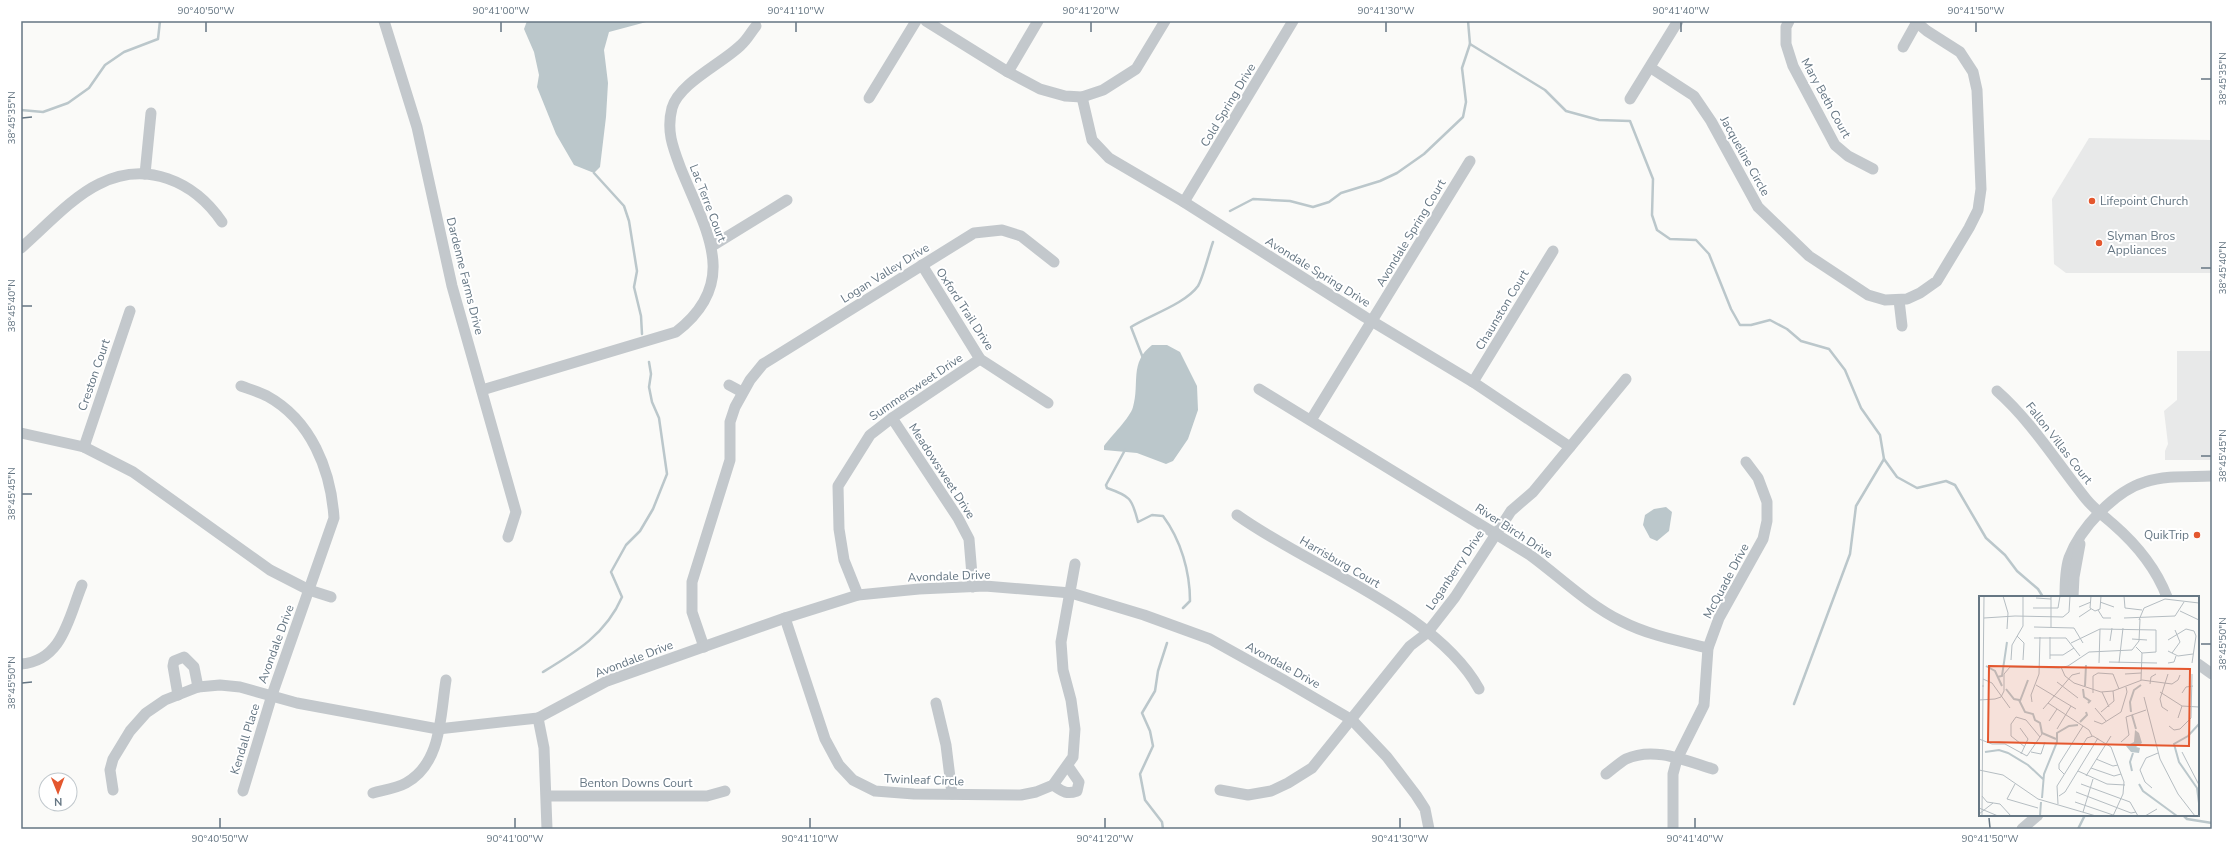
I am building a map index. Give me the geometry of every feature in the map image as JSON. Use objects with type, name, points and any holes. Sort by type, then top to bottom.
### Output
[{"type":"street","name":"Dardenne Farms Drive","points":[[384,21],[417,127],[452,286],[516,512],[508,537]]},
{"type":"street","points":[[869,98],[916,21]]},
{"type":"street","points":[[926,21],[1008,72],[1052,93],[1082,97],[1103,90],[1136,69],[1165,21]]},
{"type":"street","points":[[1008,72],[1038,21]]},
{"type":"street","name":"Cold Spring Drive","points":[[1184,202],[1293,21]]},
{"type":"street","points":[[1630,99],[1651,68],[1678,21]]},
{"type":"street","name":"Mary Beth Court","points":[[1789,21],[1786,27],[1786,44],[1793,66],[1835,145],[1848,156],[1873,169]]},
{"type":"street","points":[[1903,48],[1916,22]]},
{"type":"street","name":"Jacqueline Circle","points":[[1651,68],[1694,96],[1711,121],[1758,207],[1809,256],[1868,295],[1885,300],[1911,298],[1937,281],[1970,228],[1978,210],[1981,189],[1977,90],[1973,72],[1960,52],[1927,31],[1916,22]]},
{"type":"street","name":"Lac Terre Court","points":[[482,390],[676,332],[691,321],[703,306],[710,291],[714,275],[712,246],[671,142],[669,126],[673,106],[684,90],[742,44],[756,26]]},
{"type":"street","name":"Avondale Spring Drive","points":[[1082,97],[1089,133],[1099,149],[1120,166],[1184,202],[1473,382],[1570,447]]},
{"type":"street","points":[[145,174],[152,113]]},
{"type":"street","name":"Avondale Spring Court","points":[[1311,420],[1470,161]]},
{"type":"street","points":[[21,248],[79,198],[99,184],[114,178],[145,174],[183,184],[199,194],[222,222]]},
{"type":"street","points":[[712,246],[787,200]]},
{"type":"street","name":"Logan Valley Drive","points":[[704,647],[692,612],[692,582],[730,460],[730,422],[742,392],[763,364],[974,233],[1002,230],[1021,236],[1054,262]]},
{"type":"street","name":"Chaunston Court","points":[[1473,382],[1553,251]]},
{"type":"street","name":"Oxford Trail Drive","points":[[922,265],[980,359],[1048,403]]},
{"type":"street","points":[[1899,300],[1902,326]]},
{"type":"street","name":"Creston Court","points":[[84,447],[130,311]]},
{"type":"street","name":"Summersweet Drive","points":[[858,595],[844,560],[839,529],[838,486],[870,435],[892,418],[980,359]]},
{"type":"street","name":"Loganberry Drive","points":[[1220,790],[1248,795],[1271,791],[1288,783],[1312,768],[1410,646],[1427,632],[1454,596],[1511,511],[1533,492],[1626,379]]},
{"type":"street","points":[[729,385],[742,392]]},
{"type":"street","name":"Avondale Drive","points":[[241,386],[266,396],[284,408],[300,424],[316,448],[326,473],[332,494],[334,518],[272,695],[297,703],[438,729],[538,718],[607,681],[784,618],[858,595],[919,589],[973,587],[993,587],[1071,593],[1144,615],[1210,639],[1352,720],[1387,757],[1416,795],[1425,809],[1429,829]]},
{"type":"street","name":"River Birch Drive","points":[[1259,389],[1530,555],[1564,580],[1593,605],[1621,622],[1658,635],[1708,648]]},
{"type":"street","name":"Fallon Villas Court","points":[[1996,391],[2018,410],[2087,500],[2125,535],[2144,556],[2166,596]]},
{"type":"street","name":"Meadowsweet Drive","points":[[892,418],[958,518],[969,539],[973,587]]},
{"type":"street","points":[[21,433],[84,447],[133,472],[270,570],[309,590],[331,597]]},
{"type":"street","name":"McQuade Drive","points":[[1673,829],[1673,774],[1677,759],[1704,705],[1708,648],[1719,618],[1763,539],[1767,521],[1767,502],[1758,478],[1746,462]]},
{"type":"street","points":[[2065,596],[2068,559],[2100,513],[2122,493],[2145,482],[2172,477],[2212,476]]},
{"type":"street","name":"Harrisburg Court","points":[[1237,515],[1400,612],[1452,652],[1470,672],[1479,689]]},
{"type":"street","points":[[2073,596],[2074,577],[2084,534]]},
{"type":"street","points":[[1068,766],[1079,782],[1077,791],[1070,794],[1064,793],[1053,785],[1073,757],[1074,729],[1071,700],[1063,670],[1061,642],[1075,564]]},
{"type":"street","points":[[21,664],[37,661],[58,645],[64,636],[82,584]]},
{"type":"street","name":"Twinleaf Circle","points":[[784,618],[825,739],[839,765],[853,780],[875,791],[914,794],[1021,795],[1036,792],[1053,785]]},
{"type":"street","points":[[178,695],[173,666],[174,661],[178,658],[184,657],[194,667],[198,687]]},
{"type":"street","points":[[2199,665],[2212,674]]},
{"type":"street","points":[[373,793],[404,784],[421,771],[430,760],[436,746],[446,680]]},
{"type":"street","points":[[113,790],[110,770],[119,747],[146,713],[165,700],[198,687],[220,685],[240,687],[272,695]]},
{"type":"street","name":"Kendall Place","points":[[243,791],[272,695]]},
{"type":"street","points":[[936,703],[946,745],[952,794]]},
{"type":"street","points":[[538,718],[544,748],[547,796],[547,829]]},
{"type":"street","points":[[1606,774],[1626,760],[1644,755],[1662,754],[1713,769]]},
{"type":"street","name":"Benton Downs Court","points":[[547,796],[707,796],[725,792]]},
{"type":"street","points":[[2022,829],[2037,816]]},
{"type":"shaded area","points":[[527,21],[650,21],[609,32],[604,50],[608,83],[606,117],[600,167],[594,173],[574,165],[556,134],[537,87],[539,75],[534,52],[524,29]]},
{"type":"shaded area","points":[[2089,138],[2212,140],[2212,273],[2066,273],[2054,264],[2052,199]]},
{"type":"shaded area","points":[[1152,345],[1167,345],[1180,352],[1197,386],[1198,410],[1188,439],[1173,461],[1166,464],[1137,453],[1104,450],[1104,446],[1124,422],[1133,407],[1136,374],[1140,359]]},
{"type":"shaded area","points":[[2177,351],[2212,351],[2212,460],[2165,460],[2165,451],[2168,444],[2164,411],[2177,400]]},
{"type":"shaded area","points":[[1666,507],[1672,512],[1669,531],[1657,541],[1650,538],[1643,525],[1645,515],[1654,509]]},
{"type":"waterway","points":[[21,110],[43,112],[68,103],[89,88],[105,65],[124,52],[158,39],[160,21]]},
{"type":"waterway","points":[[1230,211],[1253,199],[1290,201],[1313,207],[1329,202],[1341,193],[1380,181],[1397,173],[1424,154],[1463,117],[1466,102],[1462,68],[1470,44],[1468,21]]},
{"type":"waterway","points":[[1470,44],[1545,90],[1566,111],[1599,120],[1630,121],[1653,179],[1652,215],[1657,230],[1670,239],[1696,240],[1709,254],[1731,309],[1740,325],[1751,325],[1770,320],[1787,329],[1801,341],[1829,349],[1845,370],[1861,408],[1880,435],[1884,459],[1897,477],[1917,488],[1946,481],[1955,485],[1986,538],[2005,555],[2017,571],[2038,589],[2042,596]]},
{"type":"waterway","points":[[594,173],[624,206],[629,221],[637,271],[634,287],[641,316],[642,334]]},
{"type":"waterway","points":[[1143,358],[1131,327],[1176,304],[1198,286],[1213,242]]},
{"type":"waterway","points":[[543,672],[589,641],[608,622],[622,597],[611,572],[626,545],[640,531],[653,509],[667,474],[659,418],[652,402],[649,387],[651,374],[649,362]]},
{"type":"waterway","points":[[1125,450],[1106,485],[1107,488],[1121,493],[1129,499],[1134,508],[1138,522],[1152,515],[1163,516],[1169,525],[1175,535],[1183,557],[1190,590],[1190,601],[1183,608]]},
{"type":"waterway","points":[[1794,704],[1850,554],[1856,506],[1884,459]]},
{"type":"waterway","points":[[1163,829],[1162,822],[1145,800],[1140,774],[1153,746],[1150,731],[1142,713],[1155,691],[1158,671],[1167,643]]},
{"type":"waterway","points":[[2078,829],[2084,816]]},
{"type":"waterway","points":[[2184,816],[2187,819],[2212,823]]},
{"type":"place","name":"Lifepoint Church","points":[[2092,201]]},
{"type":"place","name":"Slyman Bros Appliances","points":[[2099,243]]},
{"type":"place","name":"QuikTrip","points":[[2197,535]]}]
